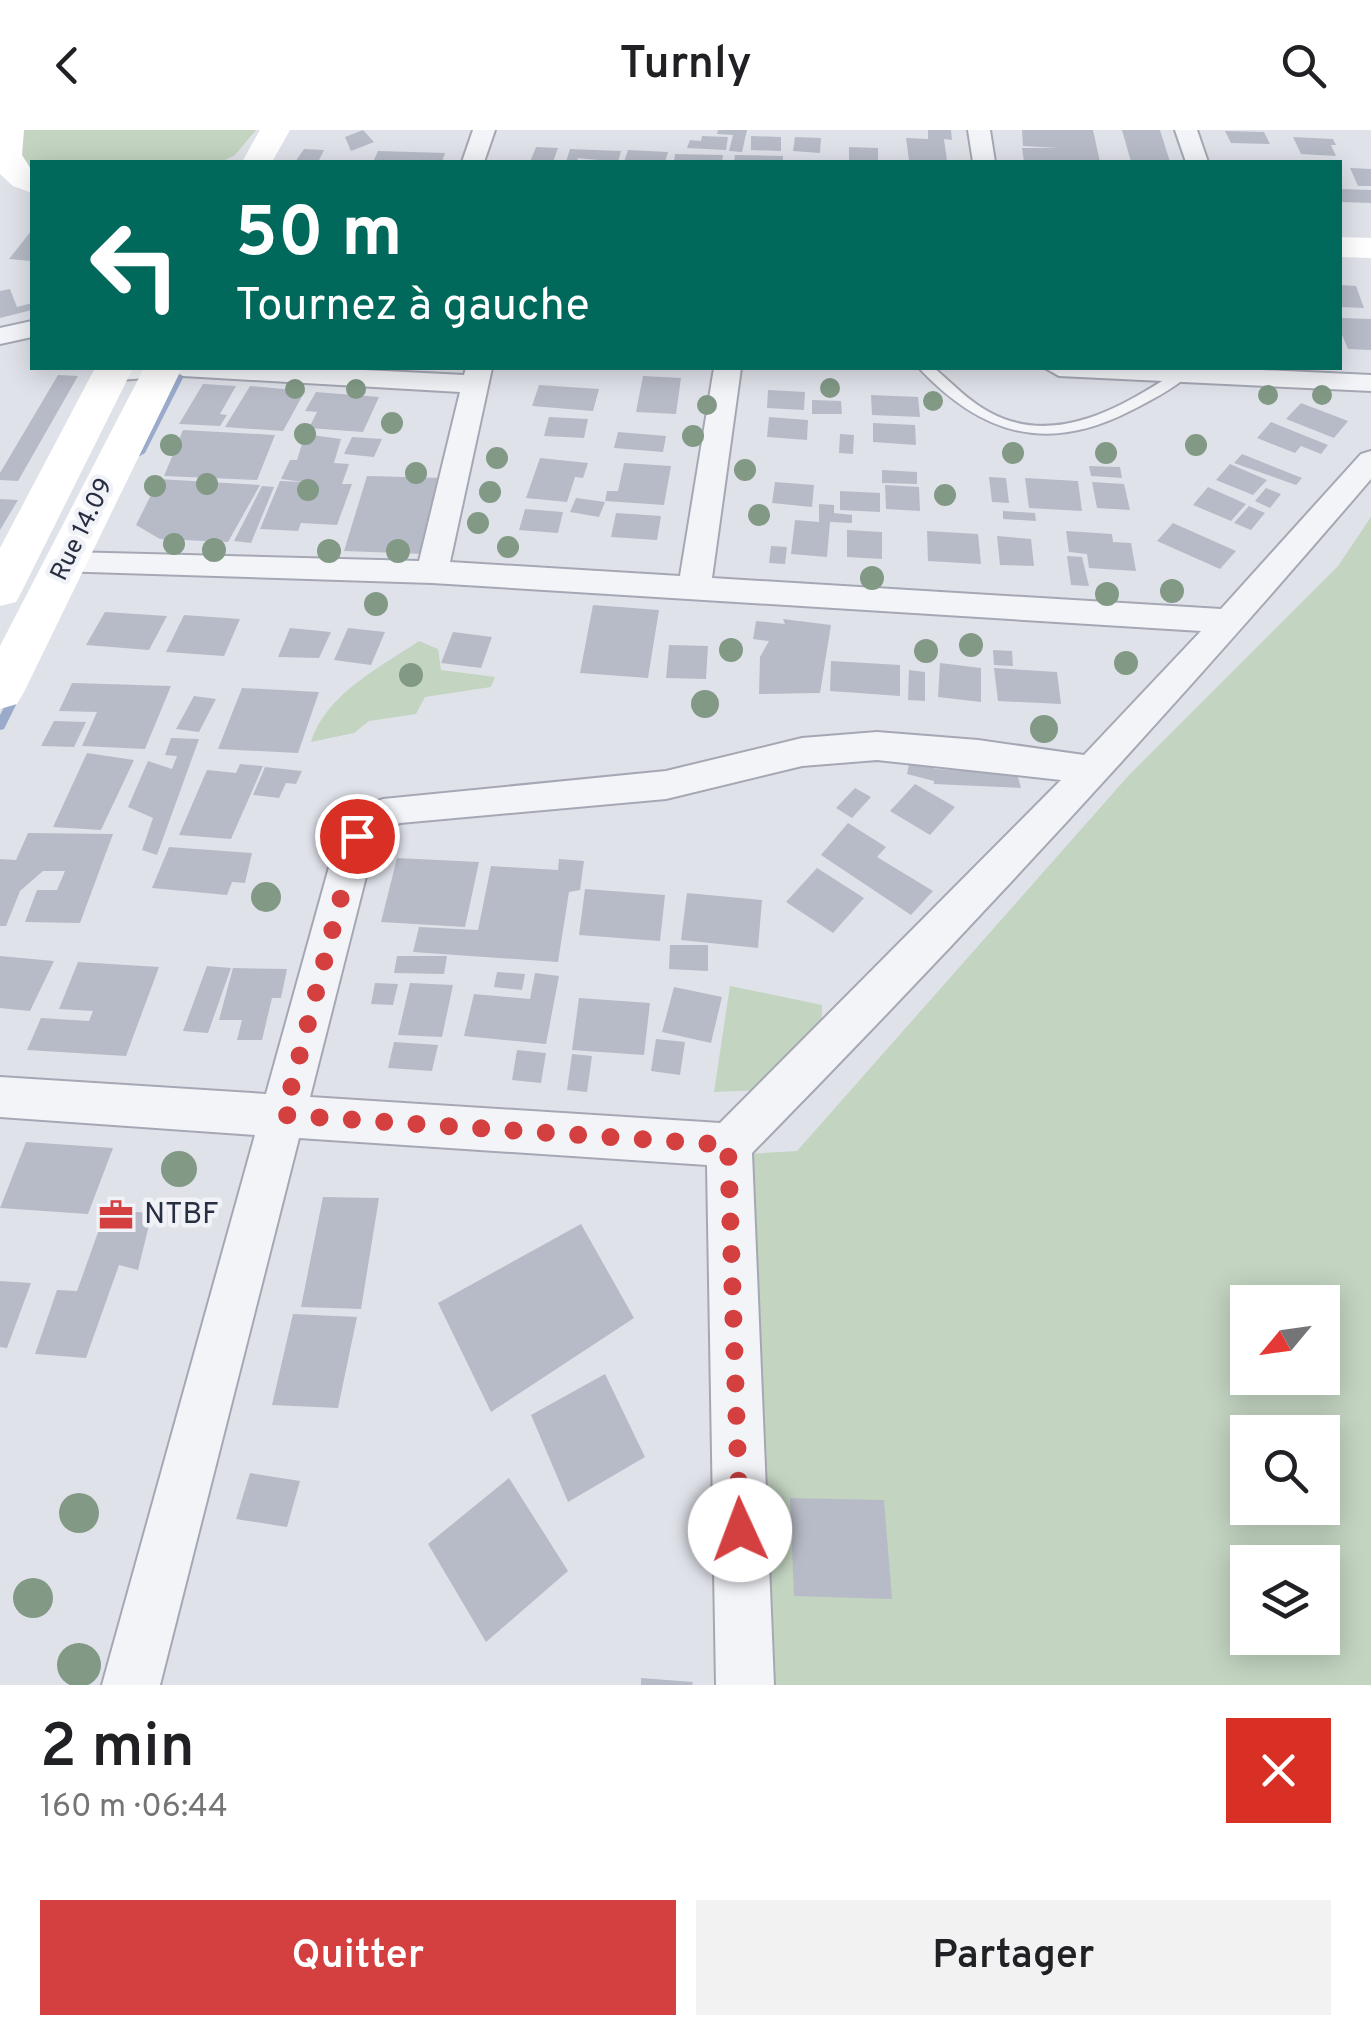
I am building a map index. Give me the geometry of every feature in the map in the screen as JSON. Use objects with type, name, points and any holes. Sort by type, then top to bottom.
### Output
[{"type":"street","points":[[9,130],[1,155],[10,170],[30,185]]},
{"type":"street","points":[[474,160],[484,130]]},
{"type":"street","points":[[979,130],[984,160]]},
{"type":"street","points":[[1186,130],[1197,160]]},
{"type":"street","points":[[0,189],[30,187]]},
{"type":"street","points":[[1342,246],[1371,248]]},
{"type":"street","points":[[0,336],[30,329]]},
{"type":"street","name":"Rue 14.09","points":[[0,591],[124,370]]},
{"type":"street","name":"Rue 14.09","points":[[0,692],[162,370]]},
{"type":"street","points":[[256,370],[476,376],[432,572]]},
{"type":"street","points":[[694,585],[727,370]]},
{"type":"street","points":[[1101,370],[1371,383]]},
{"type":"street","points":[[745,1685],[728,1145],[912,964],[1231,622],[1371,460]]},
{"type":"street","points":[[68,563],[432,572],[694,585],[1231,622]]},
{"type":"street","points":[[131,1685],[357,836],[372,819],[396,809],[666,785],[802,752],[877,746],[1090,770]]},
{"type":"street","points":[[0,1097],[728,1145]]},
{"type":"lane","points":[[928,370],[984,416],[1036,429],[1096,424],[1124,412],[1182,374]]},
{"type":"green space","points":[[24,130],[256,130],[235,155],[225,160],[30,160],[30,168],[16,151]]},
{"type":"green space","points":[[1371,517],[1371,1685],[762,1685],[746,1154],[797,1151],[1130,774],[1338,566]]},
{"type":"green space","points":[[419,641],[438,649],[441,670],[495,677],[491,687],[425,697],[416,714],[369,721],[354,733],[311,742],[318,725],[341,696]]},
{"type":"green space","points":[[730,986],[822,1005],[821,1051],[764,1090],[714,1092]]},
{"type":"building","points":[[363,130],[374,142],[351,151],[345,137]]},
{"type":"building","points":[[718,130],[747,130],[742,152],[729,151],[733,135],[717,134]]},
{"type":"building","points":[[928,130],[951,130],[952,140],[944,139],[947,160],[909,160],[906,138],[928,139]]},
{"type":"building","points":[[1022,130],[1093,130],[1100,160],[1024,160],[1022,148],[1058,148],[1023,146]]},
{"type":"building","points":[[1122,130],[1160,130],[1169,160],[1130,160]]},
{"type":"building","points":[[1225,131],[1264,132],[1270,144],[1231,143]]},
{"type":"building","points":[[702,136],[728,137],[726,150],[687,148],[690,140],[701,141]]},
{"type":"building","points":[[751,136],[781,137],[781,151],[751,150]]},
{"type":"building","points":[[795,137],[821,138],[820,153],[793,151]]},
{"type":"building","points":[[1293,137],[1333,139],[1336,145],[1331,145],[1336,156],[1301,154]]},
{"type":"building","points":[[536,147],[558,148],[554,160],[531,160]]},
{"type":"building","points":[[849,147],[878,148],[878,160],[849,160]]},
{"type":"building","points":[[304,149],[324,150],[319,160],[296,160]]},
{"type":"building","points":[[570,149],[621,151],[619,160],[567,160]]},
{"type":"building","points":[[628,150],[668,152],[666,160],[625,160]]},
{"type":"building","points":[[378,151],[445,153],[443,160],[374,160]]},
{"type":"building","points":[[675,154],[723,155],[722,160],[674,160]]},
{"type":"building","points":[[735,155],[783,156],[783,160],[734,160]]},
{"type":"building","points":[[1350,168],[1371,169],[1371,186],[1358,186]]},
{"type":"building","points":[[1342,189],[1371,190],[1371,203],[1342,202]]},
{"type":"building","points":[[30,233],[30,261],[9,259]]},
{"type":"building","points":[[1342,285],[1356,286],[1364,308],[1342,307]]},
{"type":"building","points":[[10,289],[17,307],[30,304],[30,310],[0,318],[0,291]]},
{"type":"building","points":[[1342,318],[1371,319],[1371,350],[1348,349],[1342,335]]},
{"type":"building","points":[[58,375],[78,376],[18,481],[0,480],[0,473]]},
{"type":"building","points":[[643,376],[681,378],[676,414],[636,412]]},
{"type":"building","points":[[203,384],[236,386],[220,414],[227,415],[220,426],[179,424]]},
{"type":"building","points":[[539,385],[599,389],[593,411],[532,406]]},
{"type":"building","points":[[250,386],[305,391],[283,431],[225,427]]},
{"type":"building","points":[[768,390],[805,392],[804,410],[767,408]]},
{"type":"building","points":[[316,392],[379,397],[363,432],[309,428],[317,412],[305,411]]},
{"type":"building","points":[[871,395],[918,397],[920,417],[872,415]]},
{"type":"building","points":[[812,400],[841,401],[842,414],[812,414]]},
{"type":"building","points":[[1301,403],[1348,421],[1334,438],[1286,419]]},
{"type":"building","points":[[549,417],[588,419],[584,438],[544,436]]},
{"type":"building","points":[[769,417],[808,420],[807,440],[767,437]]},
{"type":"building","points":[[1271,422],[1328,445],[1321,454],[1301,446],[1295,453],[1257,438]]},
{"type":"building","points":[[873,423],[915,425],[916,445],[873,442]]},
{"type":"building","points":[[183,430],[275,435],[257,480],[164,476]]},
{"type":"building","points":[[618,432],[666,436],[663,452],[614,448]]},
{"type":"building","points":[[305,434],[341,439],[334,463],[349,464],[342,484],[352,484],[337,525],[301,523],[298,531],[260,529],[280,481],[303,482],[281,479],[290,460],[297,460]]},
{"type":"building","points":[[840,434],[854,435],[853,454],[839,453]]},
{"type":"building","points":[[352,437],[382,439],[374,457],[344,454]]},
{"type":"building","points":[[1242,454],[1302,478],[1296,485],[1234,463]]},
{"type":"building","points":[[540,458],[588,463],[583,478],[575,477],[567,502],[526,498]]},
{"type":"building","points":[[624,463],[671,466],[664,505],[605,501],[607,491],[618,491]]},
{"type":"building","points":[[1230,464],[1267,480],[1253,495],[1216,480]]},
{"type":"building","points":[[1089,466],[1120,467],[1122,478],[1091,476]]},
{"type":"building","points":[[882,470],[917,472],[917,484],[882,483]]},
{"type":"building","points":[[367,476],[444,478],[425,554],[344,551]]},
{"type":"building","points":[[989,477],[1006,478],[1009,503],[992,502]]},
{"type":"building","points":[[1025,478],[1078,481],[1082,511],[1029,508]]},
{"type":"building","points":[[159,479],[260,485],[228,542],[160,539],[136,525]]},
{"type":"building","points":[[775,482],[814,485],[812,507],[772,503]]},
{"type":"building","points":[[1092,482],[1124,484],[1130,510],[1097,508]]},
{"type":"building","points":[[885,485],[919,487],[920,511],[886,509]]},
{"type":"building","points":[[262,486],[274,487],[251,543],[234,541]]},
{"type":"building","points":[[1208,487],[1246,504],[1231,521],[1193,505]]},
{"type":"building","points":[[1266,488],[1281,494],[1270,508],[1255,501]]},
{"type":"building","points":[[840,491],[880,493],[880,512],[840,510]]},
{"type":"building","points":[[576,498],[605,502],[599,517],[570,512]]},
{"type":"building","points":[[0,499],[18,500],[0,530]]},
{"type":"building","points":[[819,504],[834,505],[834,513],[852,515],[852,523],[830,522],[827,557],[791,554],[795,520],[819,522]]},
{"type":"building","points":[[1249,506],[1265,513],[1251,530],[1234,523]]},
{"type":"building","points":[[525,509],[563,512],[558,533],[519,530]]},
{"type":"building","points":[[1003,511],[1035,513],[1036,521],[1003,519]]},
{"type":"building","points":[[616,513],[661,516],[657,540],[611,537]]},
{"type":"building","points":[[1173,523],[1236,551],[1220,569],[1157,541]]},
{"type":"building","points":[[847,530],[882,532],[882,559],[847,557]]},
{"type":"building","points":[[927,531],[978,534],[981,564],[928,561]]},
{"type":"building","points":[[1066,531],[1112,534],[1113,542],[1131,543],[1136,571],[1089,568],[1087,554],[1069,552]]},
{"type":"building","points":[[997,536],[1031,539],[1034,566],[1000,565]]},
{"type":"building","points":[[771,546],[787,547],[785,564],[769,563]]},
{"type":"building","points":[[1067,556],[1082,557],[1089,586],[1071,585]]},
{"type":"building","points":[[593,605],[659,610],[648,678],[580,673]]},
{"type":"building","points":[[105,612],[167,616],[149,650],[86,645]]},
{"type":"building","points":[[184,615],[240,619],[224,656],[166,652]]},
{"type":"building","points":[[783,619],[831,625],[820,693],[759,694],[760,657],[769,641],[753,639],[756,621],[785,624]]},
{"type":"building","points":[[290,628],[331,632],[319,658],[278,657]]},
{"type":"building","points":[[348,628],[385,632],[371,665],[334,660]]},
{"type":"building","points":[[453,632],[492,637],[481,668],[441,663]]},
{"type":"building","points":[[669,645],[708,646],[706,679],[666,678]]},
{"type":"building","points":[[993,650],[1012,651],[1013,666],[994,665]]},
{"type":"building","points":[[831,661],[900,665],[900,696],[830,691]]},
{"type":"building","points":[[940,663],[981,668],[981,702],[938,697]]},
{"type":"building","points":[[994,668],[1057,672],[1061,704],[998,701]]},
{"type":"building","points":[[909,670],[925,672],[925,701],[908,700]]},
{"type":"building","points":[[72,683],[171,686],[145,749],[82,746],[97,712],[59,711]]},
{"type":"building","points":[[242,688],[319,692],[298,753],[218,749]]},
{"type":"building","points":[[194,696],[216,699],[199,732],[176,729]]},
{"type":"building","points":[[54,721],[86,722],[74,747],[41,746]]},
{"type":"building","points":[[171,738],[199,739],[157,855],[142,850],[153,818],[128,807],[148,761],[172,769],[177,756],[165,755]]},
{"type":"building","points":[[87,753],[134,760],[101,830],[53,827]]},
{"type":"building","points":[[910,759],[936,769],[1017,774],[1021,788],[934,784],[907,774]]},
{"type":"building","points":[[240,764],[263,766],[231,839],[179,835],[207,770],[236,773]]},
{"type":"building","points":[[265,767],[302,771],[296,784],[286,783],[279,798],[253,795]]},
{"type":"building","points":[[915,784],[955,807],[930,835],[890,811]]},
{"type":"building","points":[[855,788],[871,797],[852,818],[836,808]]},
{"type":"building","points":[[848,823],[886,847],[877,857],[933,891],[911,915],[821,855]]},
{"type":"building","points":[[28,833],[113,834],[80,923],[25,922],[37,890],[57,890],[65,871],[43,871],[20,891],[6,926],[0,926],[0,859],[16,860]]},
{"type":"building","points":[[169,847],[252,853],[245,883],[232,882],[227,895],[152,888]]},
{"type":"building","points":[[397,858],[479,862],[465,927],[381,922]]},
{"type":"building","points":[[559,859],[584,861],[580,890],[569,892],[558,962],[413,952],[419,927],[478,930],[491,866],[558,870]]},
{"type":"building","points":[[817,868],[864,898],[833,933],[786,902]]},
{"type":"building","points":[[585,889],[665,895],[660,941],[579,935]]},
{"type":"building","points":[[687,893],[762,900],[758,948],[681,940]]},
{"type":"building","points":[[670,945],[708,945],[708,971],[669,969]]},
{"type":"building","points":[[0,956],[54,961],[30,1011],[0,1008]]},
{"type":"building","points":[[397,956],[447,956],[444,974],[394,973]]},
{"type":"building","points":[[78,962],[159,967],[126,1056],[27,1050],[41,1018],[89,1021],[93,1011],[59,1009]]},
{"type":"building","points":[[207,966],[231,968],[208,1033],[183,1031]]},
{"type":"building","points":[[233,968],[287,969],[281,998],[272,998],[262,1040],[237,1040],[242,1020],[219,1020]]},
{"type":"building","points":[[497,972],[525,974],[522,990],[494,987]]},
{"type":"building","points":[[535,973],[559,976],[546,1044],[464,1036],[474,994],[530,999]]},
{"type":"building","points":[[375,983],[398,984],[393,1005],[371,1004]]},
{"type":"building","points":[[410,983],[453,985],[442,1037],[398,1035]]},
{"type":"building","points":[[674,987],[722,997],[711,1043],[662,1032]]},
{"type":"building","points":[[579,998],[650,1003],[644,1055],[572,1050]]},
{"type":"building","points":[[656,1039],[685,1042],[680,1075],[651,1071]]},
{"type":"building","points":[[394,1042],[438,1045],[432,1071],[388,1068]]},
{"type":"building","points":[[517,1050],[546,1053],[541,1083],[512,1080]]},
{"type":"building","points":[[572,1054],[592,1056],[587,1092],[567,1090]]},
{"type":"building","points":[[26,1142],[113,1148],[88,1214],[0,1208]]},
{"type":"building","points":[[323,1197],[379,1198],[361,1309],[301,1307]]},
{"type":"building","points":[[106,1210],[152,1213],[138,1270],[119,1265],[86,1358],[35,1354],[57,1290],[77,1291]]},
{"type":"building","points":[[581,1224],[634,1318],[491,1412],[438,1303]]},
{"type":"building","points":[[0,1281],[31,1283],[7,1348],[0,1347]]},
{"type":"building","points":[[293,1314],[357,1317],[338,1408],[272,1405]]},
{"type":"building","points":[[605,1374],[645,1457],[568,1502],[531,1415]]},
{"type":"building","points":[[250,1473],[300,1481],[287,1527],[236,1519]]},
{"type":"building","points":[[509,1478],[568,1571],[486,1642],[428,1544]]},
{"type":"building","points":[[790,1498],[884,1500],[892,1599],[794,1596]]},
{"type":"building","points":[[641,1678],[693,1682],[641,1685]]},
{"type":"waterway","points":[[140,453],[183,370]]},
{"type":"waterway","points":[[0,726],[17,693]]},
{"type":"place","name":"NTBF","points":[[116,1215]]},
{"type":"route","points":[[357,836],[284,1115],[728,1145],[740,1530]]}]
